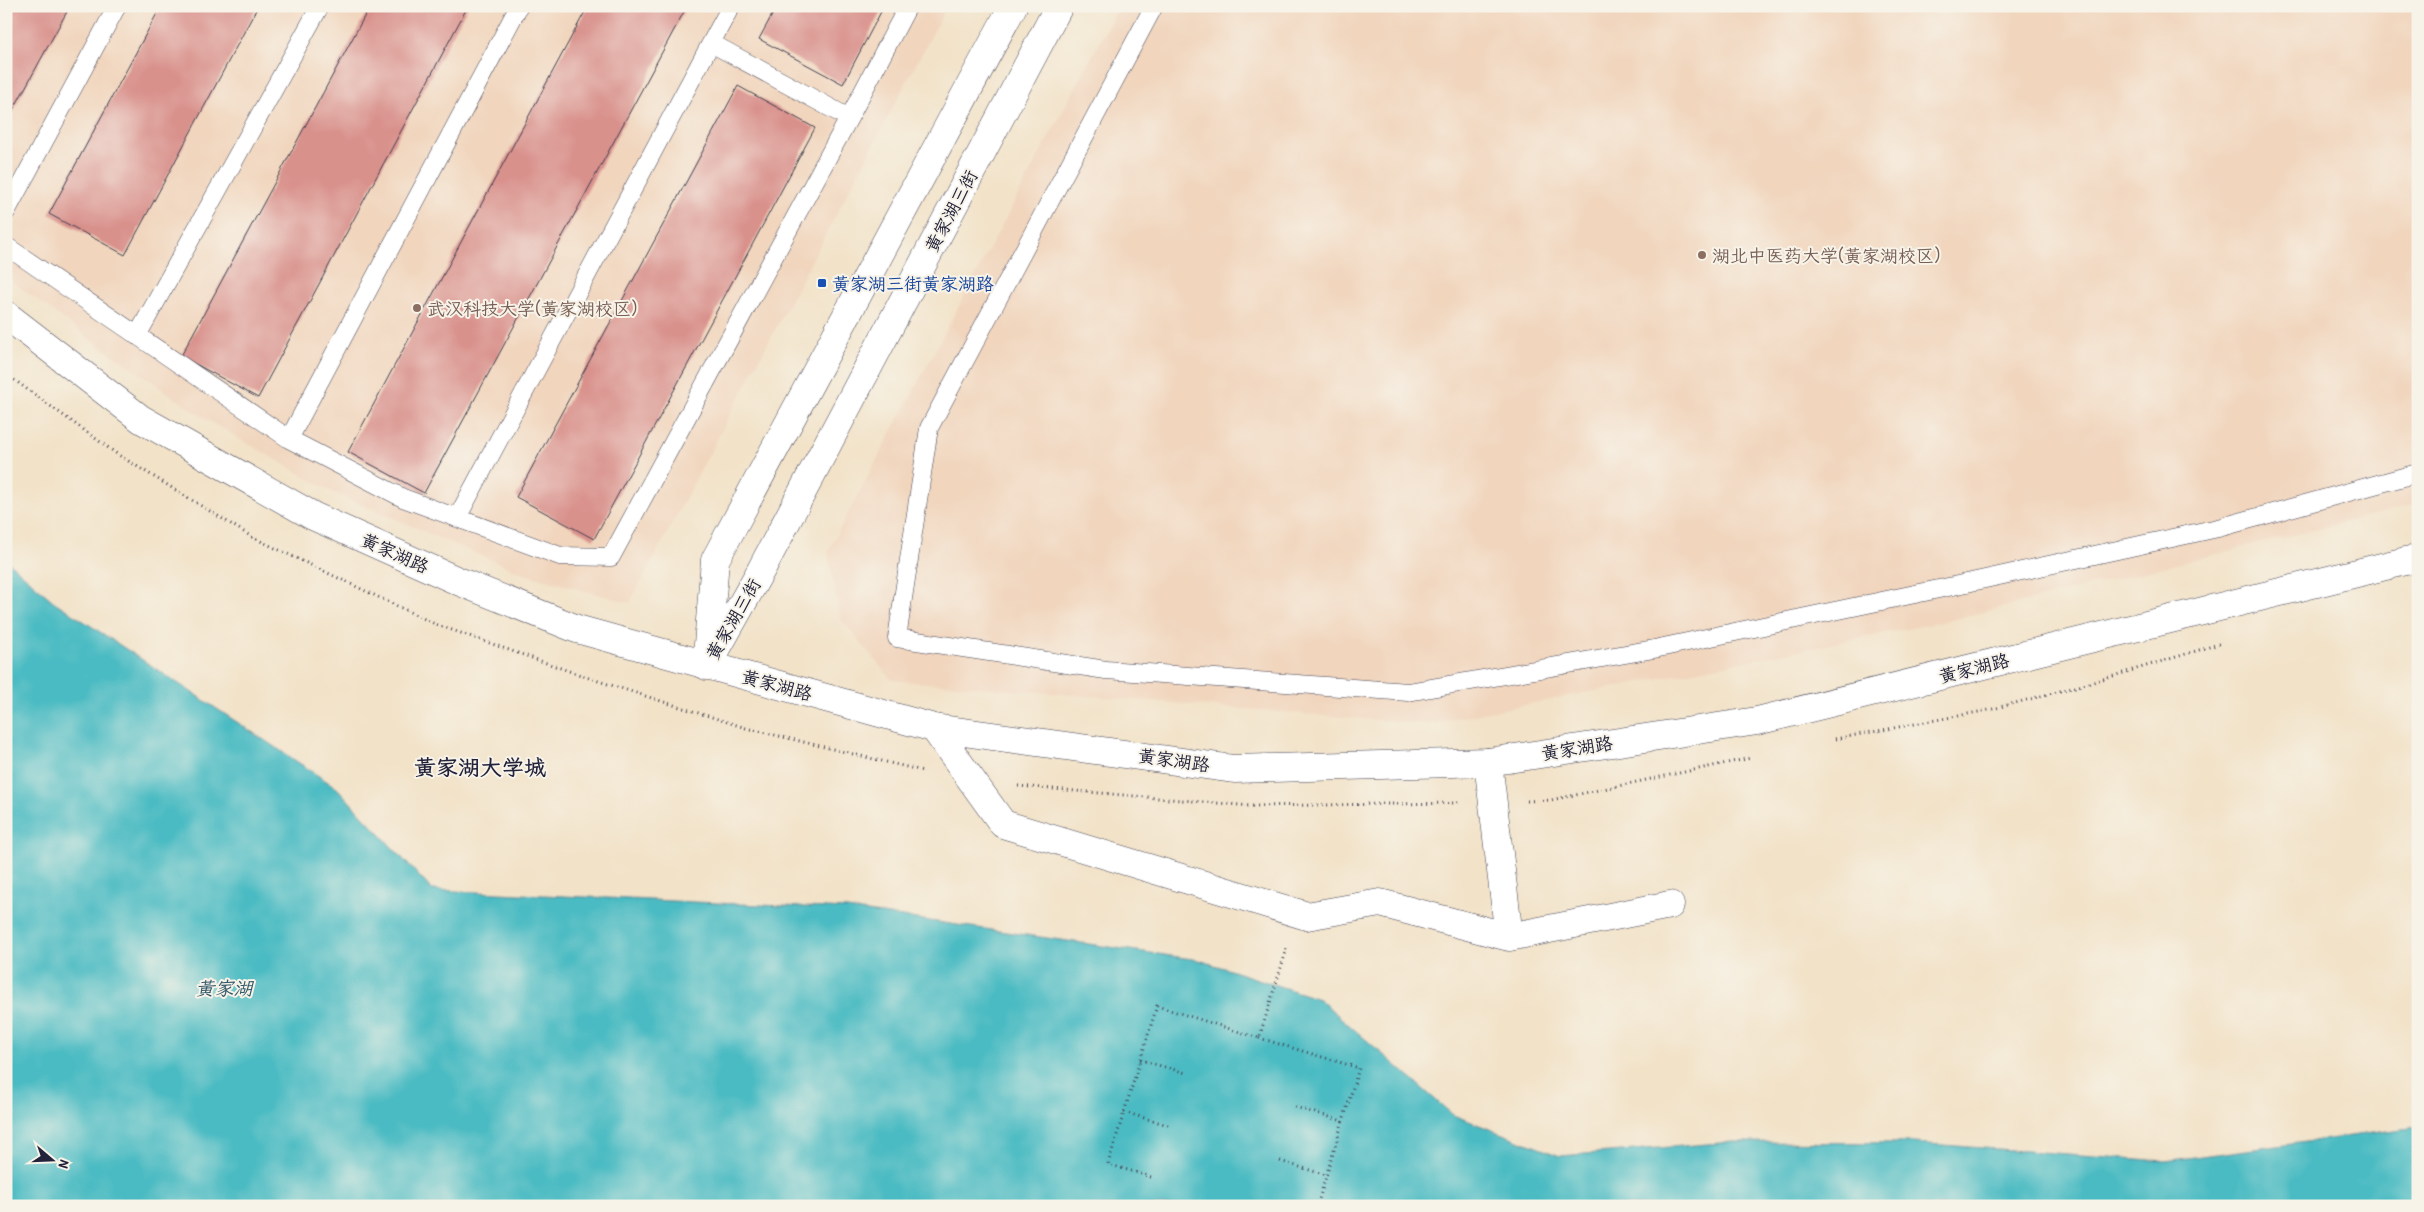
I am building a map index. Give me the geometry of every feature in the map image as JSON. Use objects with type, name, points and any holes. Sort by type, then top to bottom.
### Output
[{"type":"street","name":"黄家湖三街","points":[[706,666],[715,560],[1013,6]]},
{"type":"street","name":"黄家湖三街","points":[[706,666],[761,570],[1059,6]]},
{"type":"street","name":"黄家湖路","points":[[6,315],[141,419],[313,516],[458,581],[577,629],[934,728],[1234,769],[1488,762],[1757,721],[2418,558]]},
{"type":"street","points":[[934,728],[1003,824],[1307,916],[1380,903],[1509,937],[1670,905]]},
{"type":"street","points":[[1488,762],[1509,937]]},
{"type":"lane","points":[[6,212],[117,6]]},
{"type":"lane","points":[[137,336],[320,6]]},
{"type":"lane","points":[[289,439],[518,6]]},
{"type":"lane","points":[[457,518],[731,6]]},
{"type":"lane","points":[[6,246],[289,439],[403,498],[560,556],[611,556],[908,6]]},
{"type":"lane","points":[[1154,6],[929,428],[897,638],[1106,670],[1408,692],[1654,649],[1953,586],[2218,528],[2418,473]]},
{"type":"lane","points":[[711,42],[849,118]]},
{"type":"path","points":[[1259,1038],[1297,913]]},
{"type":"path","points":[[1151,1177],[1108,1164],[1157,1006],[1359,1068],[1317,1206]]},
{"type":"path","points":[[1140,1060],[1186,1073]]},
{"type":"path","points":[[1295,1107],[1343,1121]]},
{"type":"path","points":[[1124,1112],[1168,1125]]},
{"type":"path","points":[[1280,1161],[1326,1175]]},
{"type":"shaded area","name":"武汉科技大学(黄家湖校区)","points":[[6,6],[947,6],[630,603],[527,575],[334,493],[207,420],[89,338],[6,277]]},
{"type":"shaded area","name":"湖北中医药大学(黄家湖校区)","points":[[1119,6],[2418,6],[2418,504],[1956,619],[1428,724],[892,680],[840,618],[828,551]]},
{"type":"water","name":"黄家湖","points":[[6,560],[53,601],[337,788],[432,890],[847,909],[1199,960],[1319,999],[1453,1115],[1560,1156],[1732,1142],[1914,1143],[2165,1161],[2418,1127],[2418,1206],[6,1206]]},
{"type":"building","points":[[6,6],[70,6],[6,123]]},
{"type":"building","points":[[161,6],[258,6],[125,255],[49,214]]},
{"type":"building","points":[[370,6],[468,6],[258,398],[181,356]]},
{"type":"building","points":[[588,6],[687,6],[424,493],[348,452]]},
{"type":"building","points":[[777,6],[884,6],[843,84],[759,39]]},
{"type":"building","points":[[738,86],[815,128],[594,539],[516,497]]},
{"type":"place","name":"湖北中医药大学(黄家湖校区)","points":[[1702,255]]},
{"type":"place","name":"黄家湖三街黄家湖路","points":[[822,283]]},
{"type":"place","name":"武汉科技大学(黄家湖校区)","points":[[417,308]]},
{"type":"district","name":"黄家湖大学城","points":[[480,767]]}]
